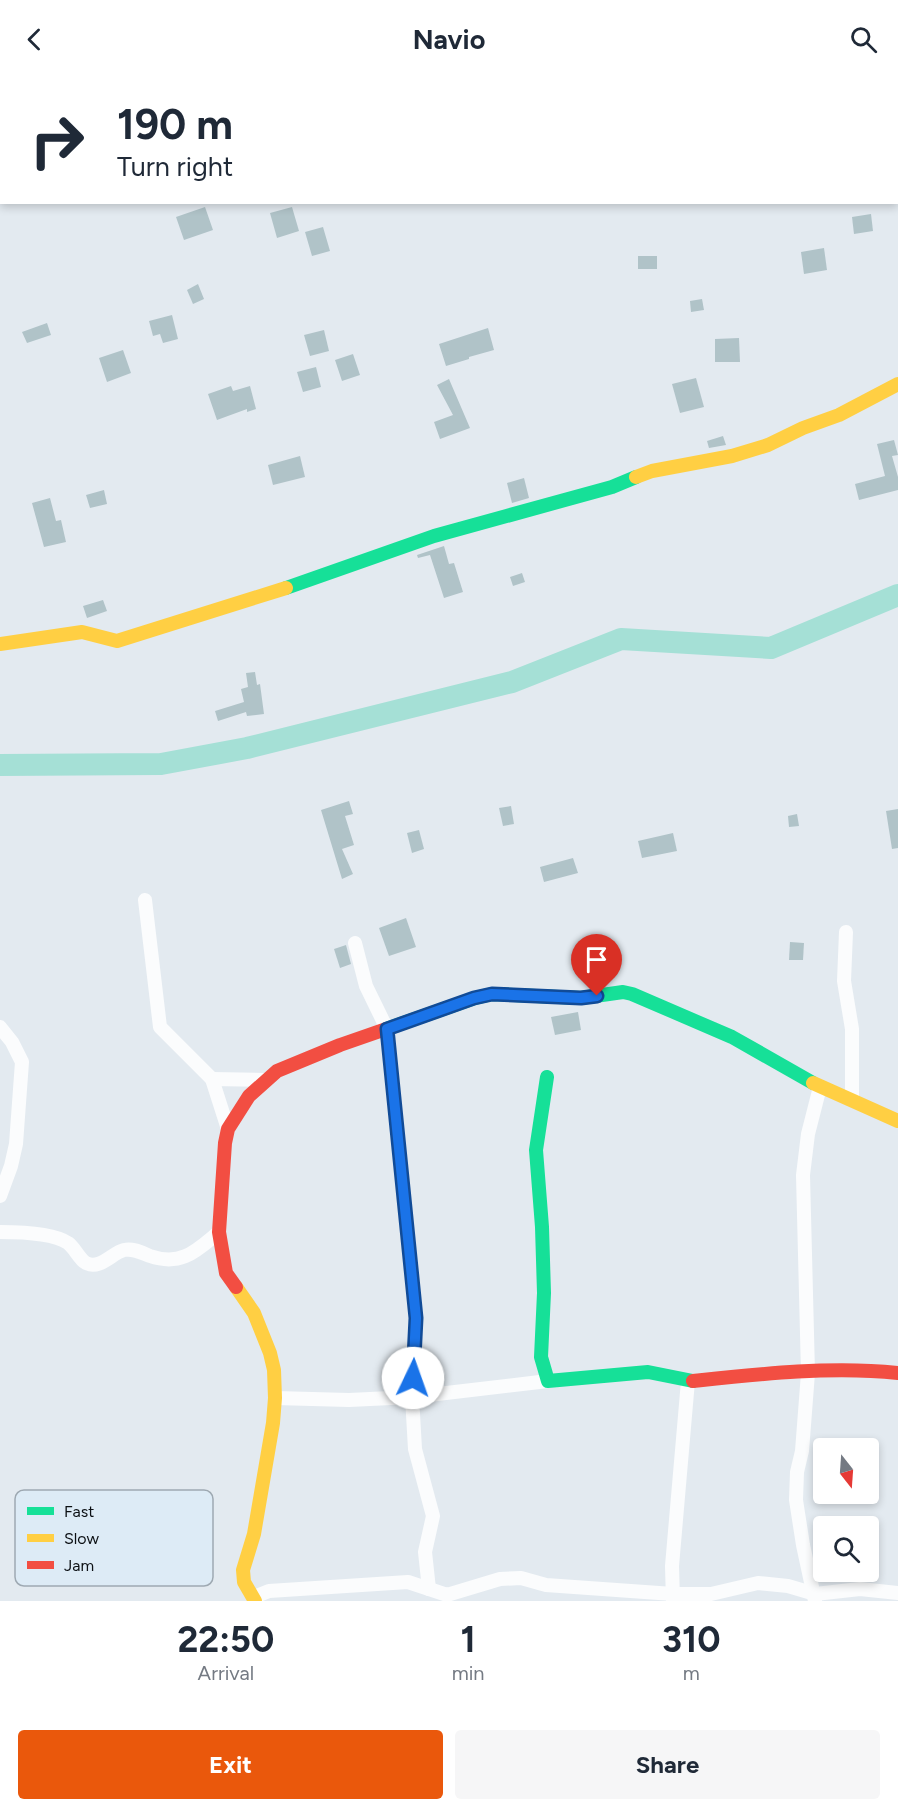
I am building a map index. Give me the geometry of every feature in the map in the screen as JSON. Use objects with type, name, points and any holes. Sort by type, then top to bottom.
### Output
[{"type":"street","points":[[0,644],[82,632],[117,641],[290,587],[435,536],[601,490],[652,471],[732,456],[768,445],[803,428],[839,415],[898,384]]},
{"type":"street","points":[[145,900],[160,1027],[212,1079],[228,1129]]},
{"type":"street","points":[[846,932],[844,981],[852,1029],[852,1100]]},
{"type":"street","points":[[355,943],[366,986],[387,1029],[416,1318],[412,1397],[415,1449],[433,1516],[425,1552],[429,1589]]},
{"type":"street","points":[[898,1121],[820,1087],[732,1037],[645,998],[623,992],[581,998],[492,994],[474,998],[292,1064],[265,1080],[249,1096],[228,1129],[219,1232],[226,1273],[254,1313],[270,1353],[274,1370],[275,1398],[254,1534],[243,1570],[244,1582],[255,1599],[269,1591],[408,1582],[447,1595],[500,1579],[521,1578],[546,1585],[673,1598],[711,1594],[758,1583],[788,1586],[815,1598],[860,1589],[898,1593]]},
{"type":"street","points":[[0,1027],[16,1047],[22,1062],[16,1144],[0,1196]]},
{"type":"street","points":[[547,1077],[536,1150],[544,1293],[541,1357],[548,1381]]},
{"type":"street","points":[[212,1079],[265,1080]]},
{"type":"street","points":[[815,1598],[802,1545],[796,1500],[808,1373],[803,1175],[808,1134],[820,1087]]},
{"type":"street","points":[[0,1232],[57,1238],[68,1243],[86,1263],[93,1264],[103,1262],[120,1251],[128,1249],[162,1260],[178,1259],[193,1253],[219,1232]]},
{"type":"street","points":[[275,1398],[349,1400],[412,1397],[648,1372],[688,1381],[747,1375],[869,1370],[898,1373]]},
{"type":"street","points":[[673,1598],[672,1566],[688,1381]]},
{"type":"building","points":[[205,207],[213,230],[184,240],[176,217]]},
{"type":"building","points":[[292,207],[299,231],[277,238],[270,213]]},
{"type":"building","points":[[871,214],[873,231],[854,234],[852,217]]},
{"type":"building","points":[[323,227],[330,251],[312,256],[305,232]]},
{"type":"building","points":[[824,248],[827,270],[804,274],[801,252]]},
{"type":"building","points":[[638,256],[657,256],[657,269],[638,269]]},
{"type":"building","points":[[198,284],[204,299],[193,304],[187,290]]},
{"type":"building","points":[[702,299],[704,310],[691,312],[690,301]]},
{"type":"building","points":[[172,315],[178,339],[163,343],[160,334],[153,336],[149,321]]},
{"type":"building","points":[[47,323],[51,335],[27,343],[22,332]]},
{"type":"building","points":[[488,328],[494,350],[446,366],[439,344]]},
{"type":"building","points":[[324,330],[329,351],[310,356],[304,335]]},
{"type":"building","points":[[739,338],[740,362],[715,362],[715,339]]},
{"type":"building","points":[[123,350],[131,373],[107,382],[99,358]]},
{"type":"building","points":[[353,354],[360,375],[342,381],[335,360]]},
{"type":"building","points":[[316,367],[321,387],[303,392],[297,372]]},
{"type":"building","points":[[696,378],[704,407],[680,413],[672,384]]},
{"type":"building","points":[[449,379],[470,428],[440,439],[434,422],[453,415],[437,385]]},
{"type":"building","points":[[231,386],[233,391],[250,386],[256,409],[247,412],[247,409],[217,420],[208,394]]},
{"type":"building","points":[[723,436],[726,445],[709,448],[707,441]]},
{"type":"building","points":[[894,440],[898,455],[892,456],[898,477],[898,490],[859,500],[855,484],[885,476],[877,444]]},
{"type":"building","points":[[300,456],[305,477],[273,485],[268,465]]},
{"type":"building","points":[[524,478],[529,498],[512,503],[507,483]]},
{"type":"building","points":[[104,490],[107,504],[90,508],[86,495]]},
{"type":"building","points":[[50,498],[56,521],[61,520],[66,542],[44,547],[32,503]]},
{"type":"building","points":[[444,546],[449,564],[454,563],[463,592],[444,598],[430,555],[418,558],[417,555]]},
{"type":"building","points":[[522,573],[525,582],[513,586],[510,577]]},
{"type":"building","points":[[103,600],[107,611],[87,618],[83,606]]},
{"type":"building","points":[[255,672],[257,685],[260,684],[264,714],[247,716],[246,712],[218,721],[215,711],[244,702],[241,689],[248,687],[246,673]]},
{"type":"building","points":[[349,801],[353,814],[345,816],[354,845],[342,849],[353,874],[342,879],[321,810]]},
{"type":"building","points":[[511,806],[514,824],[503,826],[499,808]]},
{"type":"building","points":[[898,809],[898,848],[892,849],[886,811]]},
{"type":"building","points":[[797,814],[799,826],[789,827],[788,816]]},
{"type":"building","points":[[419,830],[424,849],[412,853],[407,833]]},
{"type":"building","points":[[673,833],[677,851],[642,858],[638,841]]},
{"type":"building","points":[[573,858],[578,873],[544,882],[540,867]]},
{"type":"building","points":[[406,918],[416,947],[389,956],[379,928]]},
{"type":"building","points":[[790,942],[804,943],[803,960],[789,960]]},
{"type":"building","points":[[346,945],[351,964],[340,968],[334,949]]},
{"type":"building","points":[[578,1012],[581,1030],[555,1035],[551,1017]]},
{"type":"waterway","points":[[0,765],[161,764],[247,748],[512,682],[621,639],[771,648],[898,595]]},
{"type":"traffic: fast","points":[[286,588],[434,536],[612,487],[636,477]]},
{"type":"traffic: fast","points":[[386,1029],[492,994],[581,998],[623,992],[732,1037],[813,1083]]},
{"type":"traffic: fast","points":[[547,1077],[536,1150],[544,1293],[541,1357],[548,1381],[648,1372],[693,1381]]},
{"type":"traffic: slow","points":[[636,477],[652,471],[732,456],[768,445],[803,428],[839,415],[898,384]]},
{"type":"traffic: slow","points":[[0,644],[82,632],[117,641],[286,588]]},
{"type":"traffic: slow","points":[[813,1083],[898,1121]]},
{"type":"traffic: slow","points":[[236,1287],[254,1313],[270,1353],[274,1370],[273,1423],[254,1534],[243,1570],[244,1582],[255,1601]]},
{"type":"traffic: jam","points":[[236,1287],[226,1273],[219,1232],[228,1129],[249,1096],[277,1071],[386,1029]]},
{"type":"traffic: jam","points":[[693,1381],[821,1371],[898,1373]]},
{"type":"route","points":[[413,1378],[416,1318],[387,1029],[474,998],[492,994],[510,993],[581,998],[597,996]]}]
